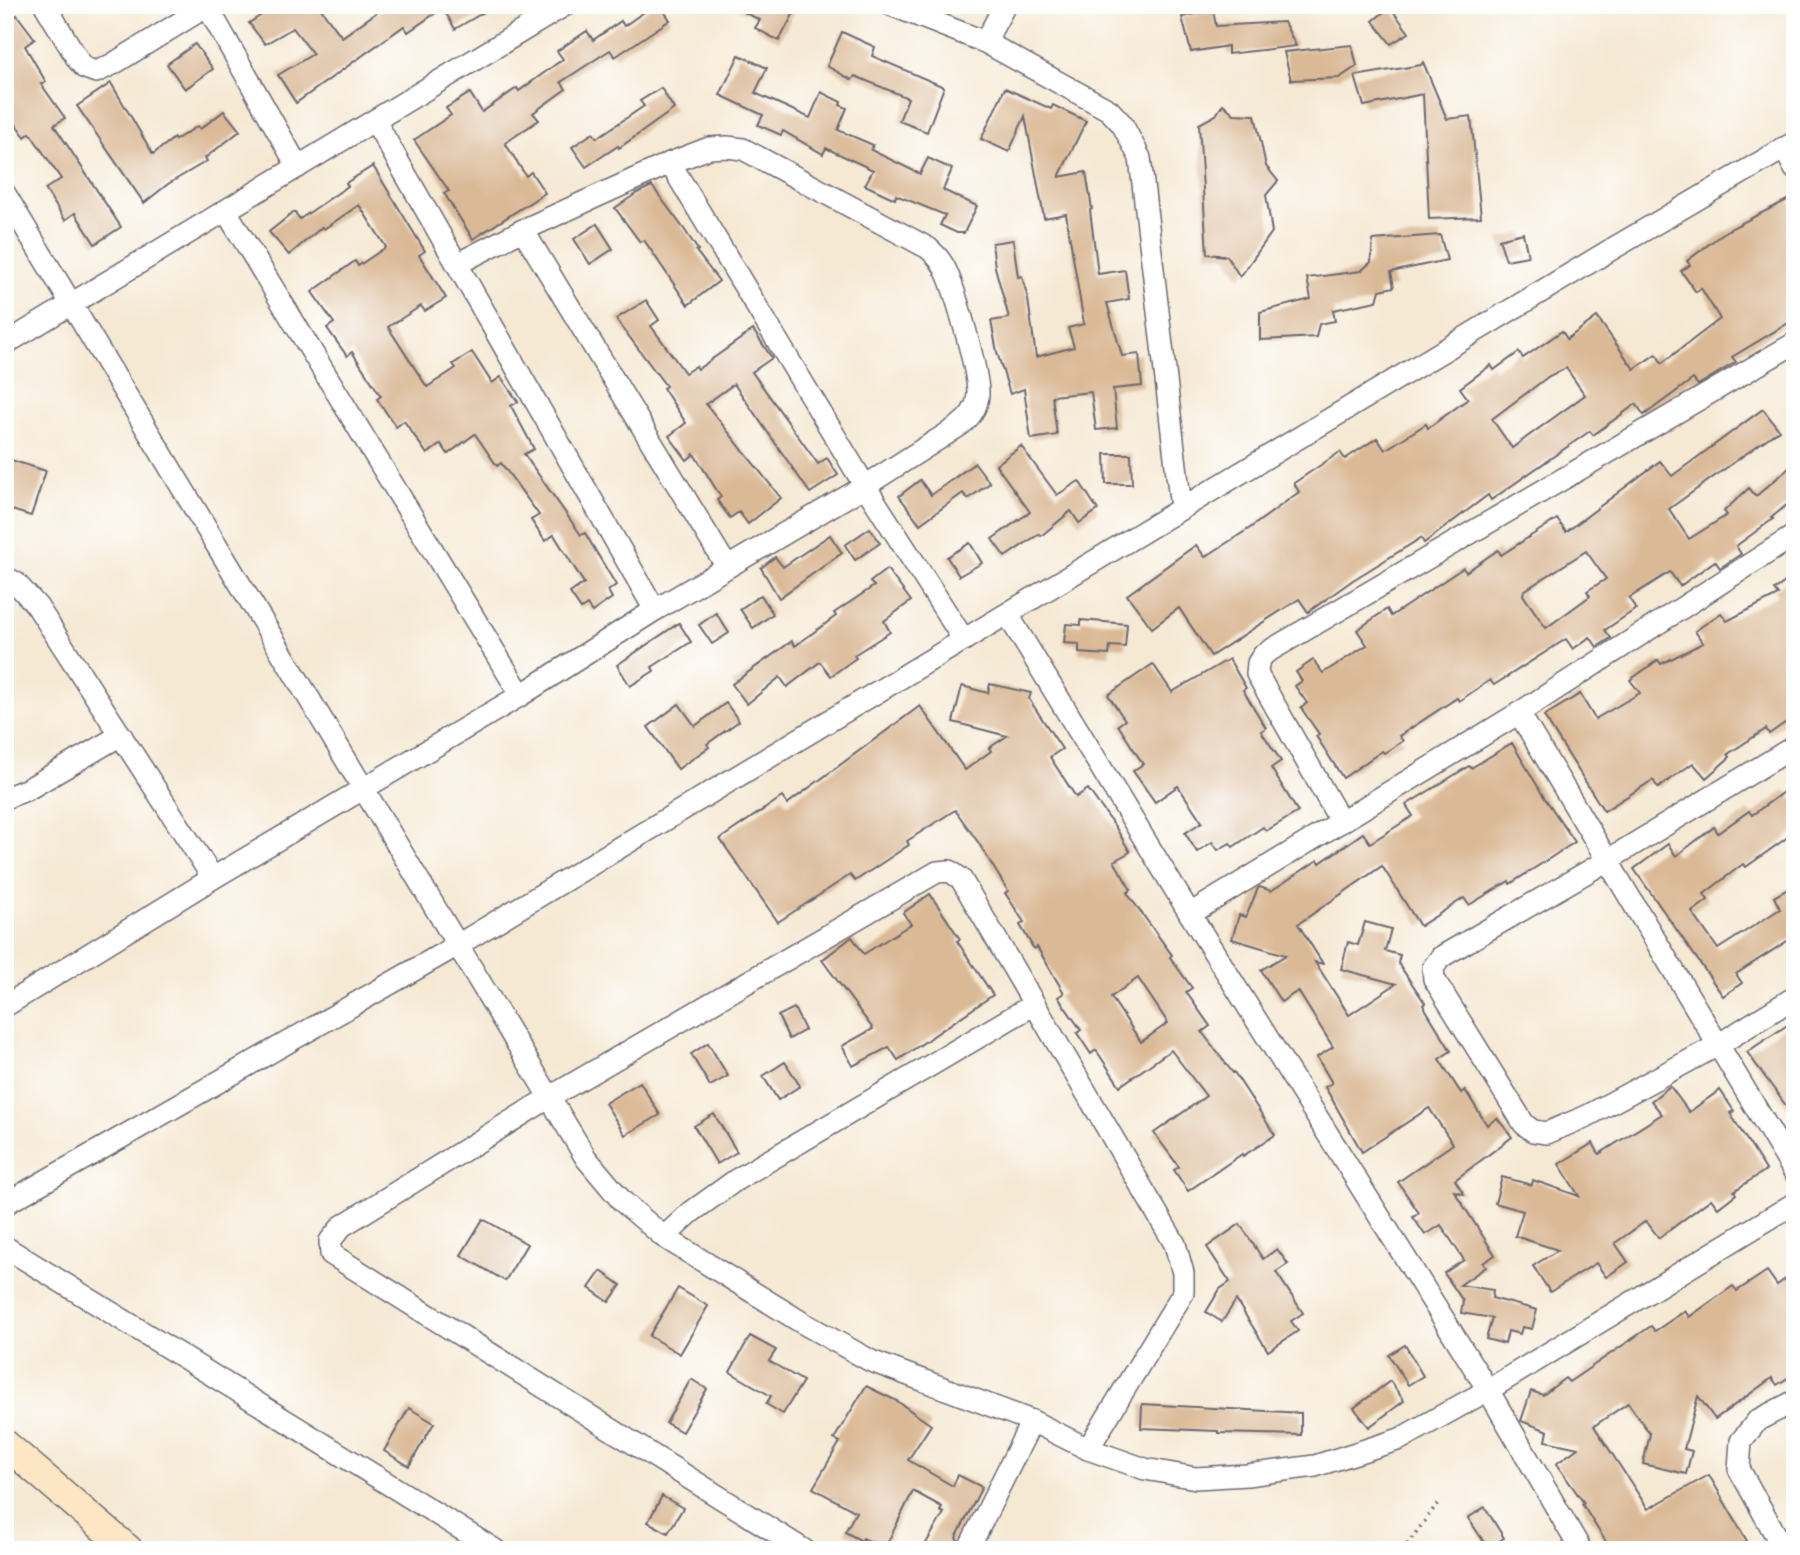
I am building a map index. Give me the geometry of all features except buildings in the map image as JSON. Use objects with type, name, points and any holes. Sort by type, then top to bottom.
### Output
[{"type":"street","points":[[45,5],[78,60],[85,68],[96,72],[208,6],[298,167]]},
{"type":"street","points":[[5,344],[565,5]]},
{"type":"street","points":[[891,5],[985,43],[1109,110],[1122,124],[1140,158],[1181,508]]},
{"type":"street","points":[[985,43],[1005,5]]},
{"type":"street","points":[[375,121],[655,610]]},
{"type":"street","points":[[5,1204],[456,946],[1789,145],[1795,169]]},
{"type":"street","points":[[5,1006],[520,695],[655,610],[865,486],[969,419],[976,407],[977,382],[962,320],[944,266],[928,248],[743,149],[709,148],[670,163],[523,230],[457,264]]},
{"type":"street","points":[[670,163],[865,486],[964,640]]},
{"type":"street","points":[[5,194],[586,1158],[622,1201],[664,1237],[801,1322],[871,1361],[1032,1421],[1088,1449],[1145,1469],[1196,1478],[1247,1475],[1315,1466],[1400,1439],[1488,1390],[1795,1203]]},
{"type":"street","points":[[226,211],[520,695]]},
{"type":"street","points":[[523,230],[727,567]]},
{"type":"street","points":[[1341,821],[1257,674],[1258,663],[1264,654],[1795,343]]},
{"type":"street","points":[[1190,914],[1520,713],[1795,535]]},
{"type":"street","points":[[5,577],[16,583],[37,606],[213,878]]},
{"type":"street","points":[[1008,615],[1190,914],[1488,1390],[1581,1550]]},
{"type":"street","points":[[1520,713],[1795,1172]]},
{"type":"street","points":[[5,798],[27,789],[121,735]]},
{"type":"street","points":[[1795,746],[1608,860],[1441,957],[1433,968],[1434,979],[1524,1124],[1534,1131],[1547,1133],[1587,1116],[1718,1045],[1795,997]]},
{"type":"street","points":[[804,1550],[331,1254],[330,1241],[342,1226],[550,1097],[937,872],[950,871],[961,879],[1175,1244],[1183,1273],[1182,1293],[1088,1449]]},
{"type":"street","points":[[664,1237],[690,1213],[736,1180],[1033,1005]]},
{"type":"street","points":[[5,1247],[495,1550]]},
{"type":"street","points":[[1784,1550],[1739,1469],[1741,1441],[1758,1420],[1795,1401]]},
{"type":"street","points":[[968,1550],[1032,1421]]},
{"type":"street","points":[[5,1444],[129,1550]]},
{"type":"path","points":[[1402,1550],[1438,1503]]}]
